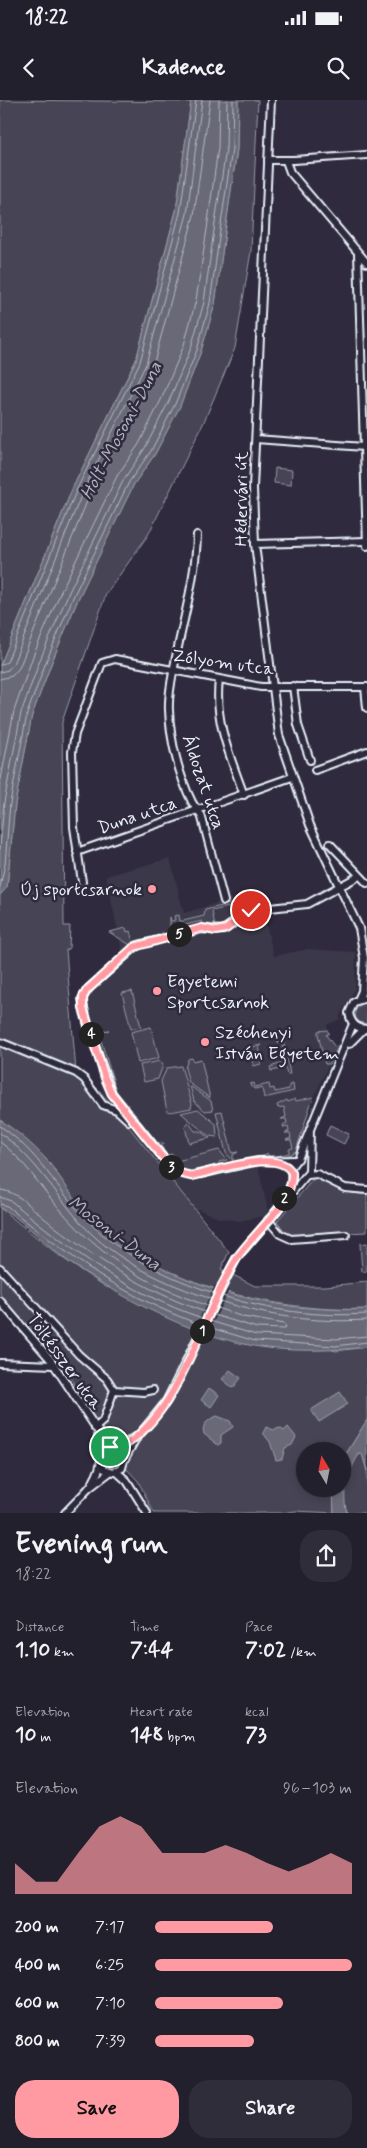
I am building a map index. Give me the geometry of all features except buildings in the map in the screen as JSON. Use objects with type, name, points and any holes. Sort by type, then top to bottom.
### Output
[{"type":"street","name":"Hédervári út","points":[[271,100],[253,488],[254,544],[279,735],[310,825],[359,928],[367,989]]},
{"type":"street","points":[[268,160],[286,161],[367,155]]},
{"type":"street","points":[[286,161],[290,172],[367,263]]},
{"type":"street","points":[[358,253],[367,546]]},
{"type":"street","points":[[256,439],[364,448]]},
{"type":"street","name":"Áldozat utca","points":[[196,535],[193,577],[169,691],[171,734],[193,804],[199,810],[224,901]]},
{"type":"street","points":[[254,544],[367,541]]},
{"type":"street","name":"Zólyom utca","points":[[77,852],[72,752],[75,734],[102,662],[105,660],[115,658],[219,680],[272,686],[366,687]]},
{"type":"street","points":[[219,680],[217,696],[220,727],[244,795]]},
{"type":"street","points":[[293,686],[298,725],[310,760]]},
{"type":"street","points":[[366,687],[367,708]]},
{"type":"street","points":[[315,770],[367,750]]},
{"type":"street","name":"Duna utca","points":[[77,852],[292,777]]},
{"type":"street","points":[[330,844],[367,883]]},
{"type":"street","points":[[77,852],[82,882]]},
{"type":"street","points":[[308,1163],[297,1160],[254,1162],[191,1176],[183,1174],[169,1165],[110,1091],[82,1006],[83,997],[87,990],[129,951],[141,944],[202,928],[216,931],[226,929],[244,914],[254,909],[307,904],[359,876]]},
{"type":"street","name":"Hédervári út","points":[[353,1024],[350,1018],[350,1009],[358,1000],[362,991],[365,974]]},
{"type":"street","points":[[358,1000],[367,998]]},
{"type":"street","points":[[278,1209],[292,1183],[292,1164],[297,1160],[324,1093],[346,1046],[353,1024],[365,1029],[346,1046]]},
{"type":"street","points":[[0,1042],[76,1072],[84,1079],[103,1105],[117,1110],[138,1128]]},
{"type":"street","points":[[89,1488],[114,1472],[124,1461],[142,1431],[166,1402],[236,1259],[307,1176],[310,1170],[308,1163],[310,1129]]},
{"type":"street","points":[[269,1161],[280,1164],[297,1177],[317,1174],[345,1188],[367,1190]]},
{"type":"street","points":[[268,1220],[280,1234],[291,1239],[346,1235]]},
{"type":"street","name":"Töltésszer utca","points":[[0,1268],[114,1390],[144,1392],[153,1390]]},
{"type":"street","name":"Töltésszer utca","points":[[0,1300],[54,1365],[95,1428],[103,1421],[114,1390]]},
{"type":"street","points":[[0,1364],[54,1365]]},
{"type":"street","points":[[95,1428],[124,1461],[130,1486]]},
{"type":"street","points":[[95,1428],[104,1469],[114,1472],[130,1486],[147,1513]]},
{"type":"street","points":[[65,1513],[89,1488],[98,1474],[102,1459],[107,1451],[115,1450],[142,1431]]},
{"type":"shaded area","points":[[0,100],[191,102],[176,211],[136,360],[73,487],[0,666]]},
{"type":"shaded area","points":[[238,100],[258,100],[251,251],[235,348],[203,424],[148,535],[106,594],[62,722],[64,926],[70,926],[69,949],[66,950],[76,1072],[100,1091],[229,1252],[221,1269],[255,1286],[326,1286],[367,1282],[367,1309],[295,1306],[256,1299],[218,1290],[147,1260],[116,1240],[90,1216],[37,1152],[0,1120],[0,895],[7,887],[15,804],[32,715],[79,597],[134,484],[155,454],[180,406],[201,351],[215,304],[237,149]]},
{"type":"shaded area","points":[[275,468],[292,470],[291,485],[274,483]]},
{"type":"shaded area","name":"Széchenyi István Egyetem","points":[[170,858],[184,913],[233,898],[243,916],[262,908],[274,956],[308,949],[356,952],[355,989],[340,1015],[340,1019],[327,1025],[328,1030],[321,1031],[329,1064],[304,1120],[297,1149],[290,1155],[257,1161],[269,1215],[240,1221],[218,1218],[193,1207],[105,1097],[78,1013],[77,1001],[81,992],[122,951],[106,876]]},
{"type":"shaded area","points":[[234,903],[238,914],[232,918],[229,907],[212,911],[215,927],[203,925],[202,921],[173,928],[173,933],[170,930],[170,917],[171,921],[175,920],[174,916],[179,915],[180,921],[183,921],[204,916],[205,910]]},
{"type":"shaded area","points":[[126,928],[127,932],[130,931],[133,942],[162,935],[162,932],[164,935],[132,946],[109,932]]},
{"type":"shaded area","points":[[132,991],[141,1027],[131,1029],[122,993]]},
{"type":"shaded area","points":[[367,1003],[367,1024],[361,1023],[356,1019],[355,1011],[361,1004]]},
{"type":"shaded area","points":[[151,1027],[159,1058],[138,1063],[131,1032]]},
{"type":"shaded area","points":[[95,1029],[96,1032],[109,1030],[99,1034],[114,1083],[111,1084],[92,1031]]},
{"type":"shaded area","points":[[327,1030],[329,1033],[326,1035],[335,1047],[339,1045],[329,1064],[325,1064],[318,1031]]},
{"type":"shaded area","points":[[283,1040],[290,1074],[287,1074],[285,1068],[271,1071],[270,1067],[286,1062],[284,1056],[280,1055],[284,1053],[283,1050],[279,1050],[283,1049],[281,1043],[277,1042]]},
{"type":"shaded area","points":[[262,1045],[259,1047],[262,1060],[265,1060],[261,1061],[261,1064],[253,1066],[251,1047]]},
{"type":"shaded area","points":[[192,1058],[193,1061],[201,1059],[210,1098],[189,1083],[185,1068],[188,1059]]},
{"type":"shaded area","points":[[160,1061],[163,1065],[158,1079],[144,1082],[140,1065]]},
{"type":"shaded area","points":[[181,1066],[192,1104],[191,1108],[167,1111],[161,1081],[167,1068]]},
{"type":"shaded area","points":[[254,1083],[255,1087],[269,1084],[270,1089],[274,1088],[275,1092],[289,1089],[289,1085],[293,1084],[294,1091],[264,1098],[262,1088],[254,1089],[251,1087],[250,1084]]},
{"type":"shaded area","points":[[190,1086],[211,1101],[213,1110],[205,1111],[194,1101]]},
{"type":"shaded area","points":[[313,1097],[296,1151],[285,1156],[272,1157],[289,1153],[289,1149],[293,1148],[291,1140],[286,1140],[291,1138],[290,1133],[285,1133],[289,1131],[288,1127],[284,1128],[283,1125],[287,1123],[286,1119],[281,1119],[286,1117],[284,1107],[278,1108],[277,1105],[287,1100],[288,1102],[295,1099],[296,1101]]},
{"type":"shaded area","points":[[198,1109],[216,1124],[217,1137],[209,1136],[181,1113]]},
{"type":"shaded area","points":[[222,1111],[232,1153],[238,1152],[233,1155],[233,1161],[226,1153],[216,1112]]},
{"type":"shaded area","points":[[189,1123],[195,1131],[199,1131],[210,1138],[189,1143],[185,1127]]},
{"type":"shaded area","points":[[330,1125],[349,1134],[344,1144],[326,1135]]},
{"type":"shaded area","points":[[161,1142],[165,1144],[162,1144],[164,1155],[173,1154],[177,1161],[219,1150],[227,1160],[219,1162],[219,1165],[230,1165],[188,1172],[180,1169],[165,1157],[159,1148],[158,1144]]},
{"type":"shaded area","points":[[315,1177],[341,1191],[367,1195],[367,1232],[288,1236],[277,1221]]},
{"type":"shaded area","points":[[0,1208],[61,1257],[106,1287],[336,1351],[367,1347],[367,1420],[351,1446],[351,1442],[296,1442],[296,1498],[333,1498],[334,1513],[295,1511],[283,1513],[154,1513],[138,1481],[124,1466],[130,1458],[94,1420],[72,1379],[0,1294]]},
{"type":"shaded area","points":[[367,1243],[367,1271],[362,1272],[360,1244]]},
{"type":"shaded area","points":[[362,1453],[367,1471],[367,1513],[347,1513],[344,1498],[351,1498],[351,1468]]},
{"type":"water","name":"Holt-Mosoni-Duna","points":[[191,100],[238,100],[237,149],[215,304],[201,351],[180,406],[155,454],[134,484],[79,597],[32,715],[15,804],[7,887],[0,895],[0,666],[73,487],[136,360],[176,211]]},
{"type":"water","name":"Mosoni-Duna","points":[[0,1120],[24,1138],[46,1159],[80,1205],[93,1219],[121,1242],[152,1262],[185,1278],[221,1291],[257,1300],[294,1306],[367,1309],[367,1347],[295,1350],[267,1348],[229,1341],[158,1314],[114,1290],[72,1264],[8,1212],[0,1208]]},
{"type":"water","points":[[230,1370],[241,1378],[233,1388],[222,1379]]},
{"type":"water","points":[[209,1388],[219,1395],[211,1407],[201,1400]]},
{"type":"water","points":[[340,1392],[348,1404],[319,1422],[311,1410]]},
{"type":"water","points":[[217,1416],[230,1421],[233,1427],[221,1435],[221,1443],[218,1445],[204,1434],[203,1431],[206,1423]]},
{"type":"water","points":[[367,1420],[367,1471],[362,1454],[359,1454],[351,1471],[351,1446]]},
{"type":"water","points":[[266,1427],[274,1430],[280,1428],[284,1431],[288,1427],[296,1437],[292,1445],[285,1448],[282,1459],[276,1460],[270,1442],[263,1433]]},
{"type":"water","points":[[333,1498],[345,1498],[347,1513],[334,1513]]},
{"type":"pier","points":[[215,1285],[229,1290],[207,1335],[194,1330]]},
{"type":"place","name":"Új sportcsarnok","points":[[152,889]]},
{"type":"place","name":"Egyetemi Sportcsarnok","points":[[157,991]]},
{"type":"place","name":"Széchenyi István Egyetem","points":[[205,1042]]},
{"type":"route","points":[[110,1447],[113,1450],[122,1448],[142,1431],[166,1402],[236,1259],[278,1209],[292,1183],[292,1173],[288,1167],[269,1161],[254,1162],[191,1176],[171,1168],[110,1091],[83,1008],[83,997],[89,988],[134,947],[202,928],[216,931],[226,929],[251,910]]}]
